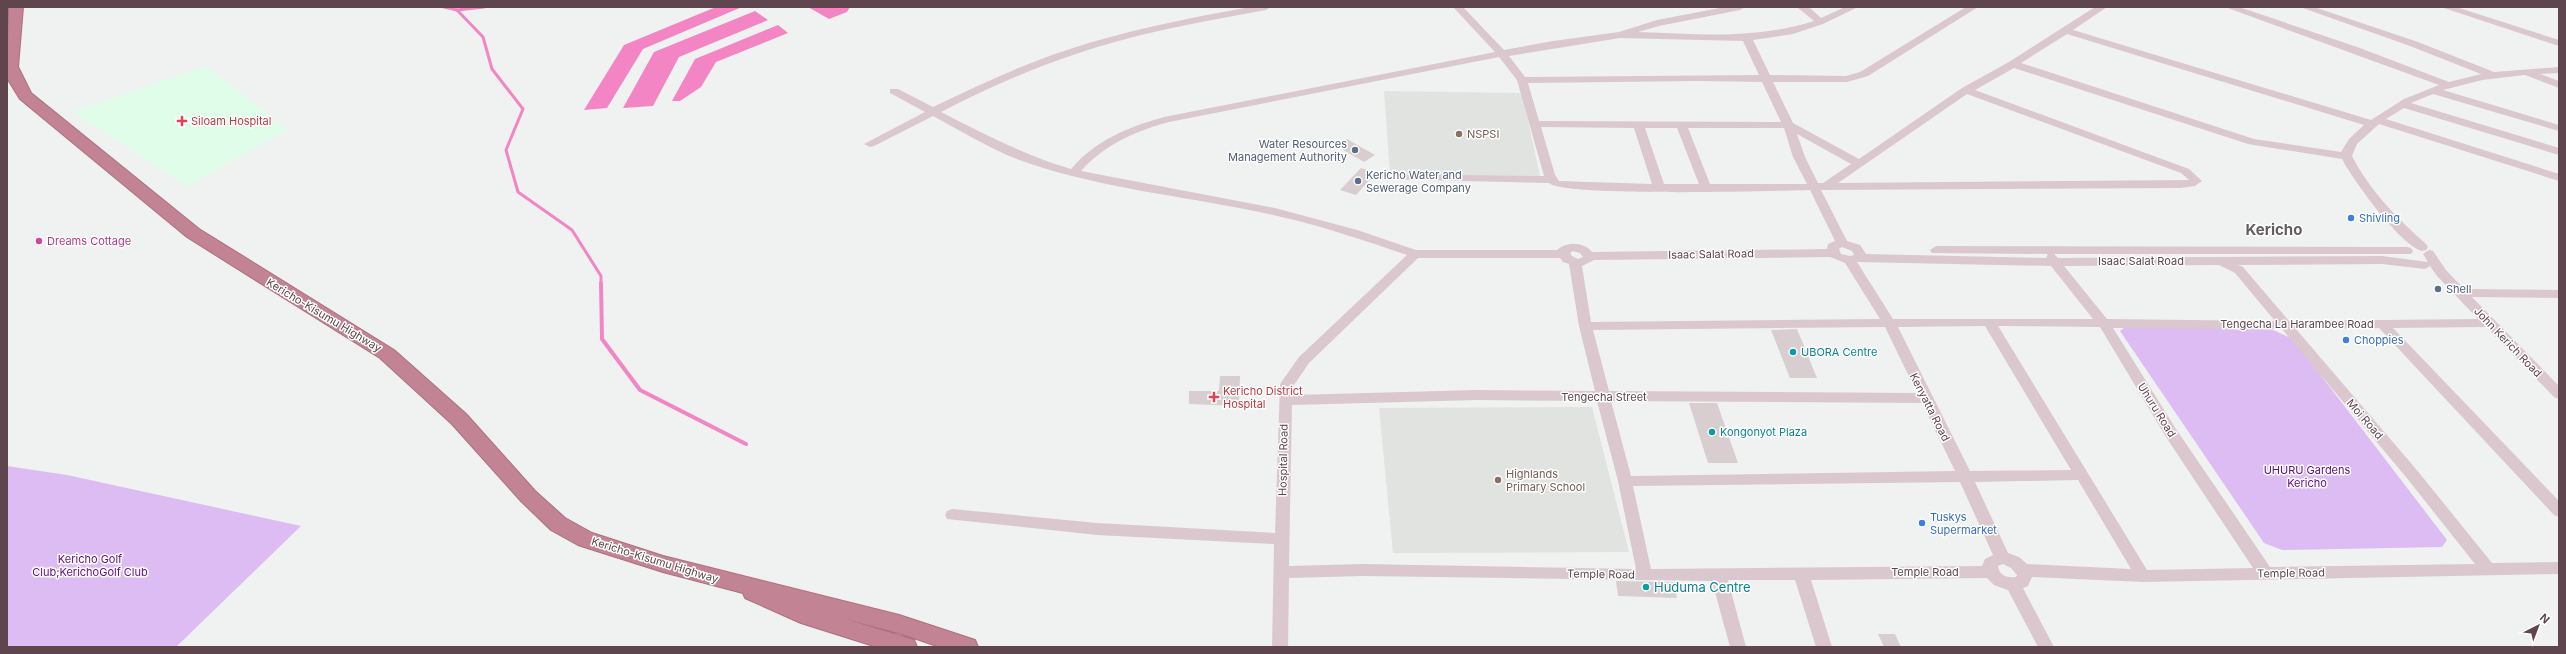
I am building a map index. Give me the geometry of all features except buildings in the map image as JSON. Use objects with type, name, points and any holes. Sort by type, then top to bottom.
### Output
[{"type":"highway","name":"Kericho-Kisumu Highway","points":[[16,7],[16,26],[10,63],[15,80],[25,96],[193,233],[387,354],[459,419],[528,496],[558,524],[585,539],[617,550],[744,586],[781,593],[899,624],[967,647]]},
{"type":"highway","name":"Kericho-Kisumu Highway","points":[[744,586],[774,605],[906,647]]},
{"type":"street","points":[[870,144],[932,112],[1057,57],[1169,24],[1266,7]]},
{"type":"street","points":[[1458,7],[1502,54],[1522,80],[1552,180]]},
{"type":"street","points":[[1073,173],[1097,148],[1120,135],[1148,125],[1316,89],[1502,54],[1620,34],[1657,23],[1740,7]]},
{"type":"street","points":[[1802,7],[1811,12],[1820,22]]},
{"type":"street","points":[[1620,34],[1748,38],[1789,32],[1820,22],[1853,7]]},
{"type":"street","points":[[1522,80],[1767,79],[1856,77],[1973,7]]},
{"type":"street","points":[[1827,186],[1966,90],[2013,64],[2067,31],[2102,7]]},
{"type":"street","points":[[2230,7],[2356,50],[2448,85]]},
{"type":"street","points":[[2305,7],[2414,44],[2490,74]]},
{"type":"street","points":[[2446,7],[2559,43]]},
{"type":"street","points":[[2067,31],[2559,178]]},
{"type":"street","points":[[1748,38],[1788,125],[1799,157],[1842,243]]},
{"type":"street","points":[[2013,64],[2252,142],[2346,156]]},
{"type":"street","points":[[2416,253],[2398,226],[2358,180],[2346,156],[2350,144],[2374,122],[2402,104],[2448,85],[2490,74],[2559,70]]},
{"type":"street","points":[[2524,71],[2559,85]]},
{"type":"street","points":[[1383,177],[1552,180],[1569,186],[1659,188],[1813,186],[2131,186],[2180,185],[2192,184],[2196,181],[2185,171],[1966,90]]},
{"type":"street","points":[[894,91],[1002,148],[1033,161],[1073,173],[1275,212],[1353,233],[1415,254],[1562,254]]},
{"type":"street","points":[[2434,91],[2559,128]]},
{"type":"street","points":[[2402,104],[2559,152]]},
{"type":"street","points":[[1536,124],[1639,126],[1788,125],[1858,164]]},
{"type":"street","points":[[1639,126],[1659,188]]},
{"type":"street","points":[[1682,126],[1706,188]]},
{"type":"street","points":[[2398,226],[2416,253]]},
{"type":"street","points":[[1855,256],[1851,245],[1842,243],[1834,245],[1832,253],[1840,258],[1855,256],[2045,250],[2232,249],[2416,253]]},
{"type":"street","points":[[1576,247],[1584,250],[1589,256],[1586,261],[1575,262],[1566,259],[1562,254],[1565,249],[1576,247]]},
{"type":"street","points":[[2212,249],[2223,262],[2240,266],[2382,260],[2416,253]]},
{"type":"street","name":"Moi Road","points":[[2232,249],[2240,266],[2284,325],[2411,473],[2488,569]]},
{"type":"street","name":"Uhuru Road","points":[[2045,250],[2104,324],[2171,433],[2265,574]]},
{"type":"street","name":"Isaac Salat Road","points":[[1589,256],[1832,253]]},
{"type":"street","name":"John Kerich Road","points":[[2416,253],[2441,273],[2559,394]]},
{"type":"street","name":"Hospital Road","points":[[1280,647],[1283,572],[1285,400],[1287,384],[1304,360],[1415,254]]},
{"type":"street","name":"Isaac Salat Road","points":[[1855,256],[2055,262],[2223,262]]},
{"type":"street","name":"Kenyatta Road","points":[[1855,256],[1924,398],[1965,476],[2002,558]]},
{"type":"street","points":[[1575,262],[1585,326],[1625,481],[1644,575]]},
{"type":"street","points":[[2461,293],[2559,294]]},
{"type":"street","points":[[1989,322],[2143,576]]},
{"type":"street","name":"Tengecha La Harambee Road","points":[[1585,326],[1989,322],[2284,325],[2490,323]]},
{"type":"street","points":[[2381,323],[2559,512]]},
{"type":"street","name":"Tengecha Street","points":[[1285,400],[1477,395],[1924,398]]},
{"type":"street","points":[[1625,481],[2082,475]]},
{"type":"street","points":[[952,514],[1097,529],[1283,539]]},
{"type":"street","points":[[2002,558],[2014,562],[2023,570],[2024,580],[2013,584],[2001,581],[1991,572],[1990,563],[2002,558]]},
{"type":"street","name":"Temple Road","points":[[2023,570],[2143,576],[2559,568]]},
{"type":"street","name":"Temple Road","points":[[1283,572],[1363,570],[1644,575],[1991,572]]},
{"type":"street","points":[[1718,574],[1738,647]]},
{"type":"street","points":[[1801,574],[1824,647]]},
{"type":"street","points":[[2013,584],[2046,647]]},
{"type":"shaded area","points":[[716,7],[742,7],[643,49],[607,108],[584,110],[624,45]]},
{"type":"shaded area","points":[[808,7],[850,7],[847,12],[829,19]]},
{"type":"shaded area","points":[[755,11],[768,20],[679,57],[653,106],[623,108],[654,52]]},
{"type":"shaded area","points":[[778,25],[788,33],[716,62],[701,87],[680,101],[672,101],[695,59]]},
{"type":"shaded area","name":"Siloam Hospital","points":[[207,66],[287,130],[187,186],[73,112]]},
{"type":"shaded area","name":"NSPSI","points":[[1384,91],[1522,93],[1540,176],[1390,174]]},
{"type":"shaded area","name":"Highlands Primary School","points":[[1592,407],[1629,552],[1393,553],[1379,408]]},
{"type":"green space","name":"UHURU Gardens Kericho","points":[[2128,325],[2264,326],[2293,339],[2447,540],[2442,547],[2282,550],[2264,543],[2120,331]]},
{"type":"green space","name":"Kericho Golf Club;KerichoGolf Club","points":[[7,466],[67,475],[301,526],[176,647],[7,647]]},
{"type":"waterway","points":[[444,7],[457,10]]},
{"type":"waterway","points":[[457,10],[484,7]]},
{"type":"waterway","points":[[457,10],[483,37],[492,69],[523,109],[506,150],[518,192],[572,230],[601,276],[601,283]]},
{"type":"waterway","points":[[601,283],[602,339],[640,390],[746,444]]},
{"type":"place","name":"Siloam Hospital","points":[[182,121]]},
{"type":"place","name":"NSPSI","points":[[1459,134]]},
{"type":"place","name":"Water Resources Management Authority","points":[[1355,150]]},
{"type":"place","name":"Kericho Water and Sewerage Company","points":[[1358,181]]},
{"type":"place","name":"Shivling","points":[[2351,218]]},
{"type":"place","name":"Dreams Cottage","points":[[39,241]]},
{"type":"place","name":"Shell","points":[[2438,289]]},
{"type":"place","name":"Choppies","points":[[2346,340]]},
{"type":"place","name":"UBORA Centre","points":[[1793,352]]},
{"type":"place","name":"Kericho District Hospital","points":[[1214,397]]},
{"type":"place","name":"Kongonyot Plaza","points":[[1712,432]]},
{"type":"place","name":"Highlands Primary School","points":[[1498,480]]},
{"type":"place","name":"Tuskys Supermarket","points":[[1922,523]]},
{"type":"place","name":"Huduma Centre","points":[[1646,587]]},
{"type":"district","name":"Kericho","points":[[2274,230]]}]
